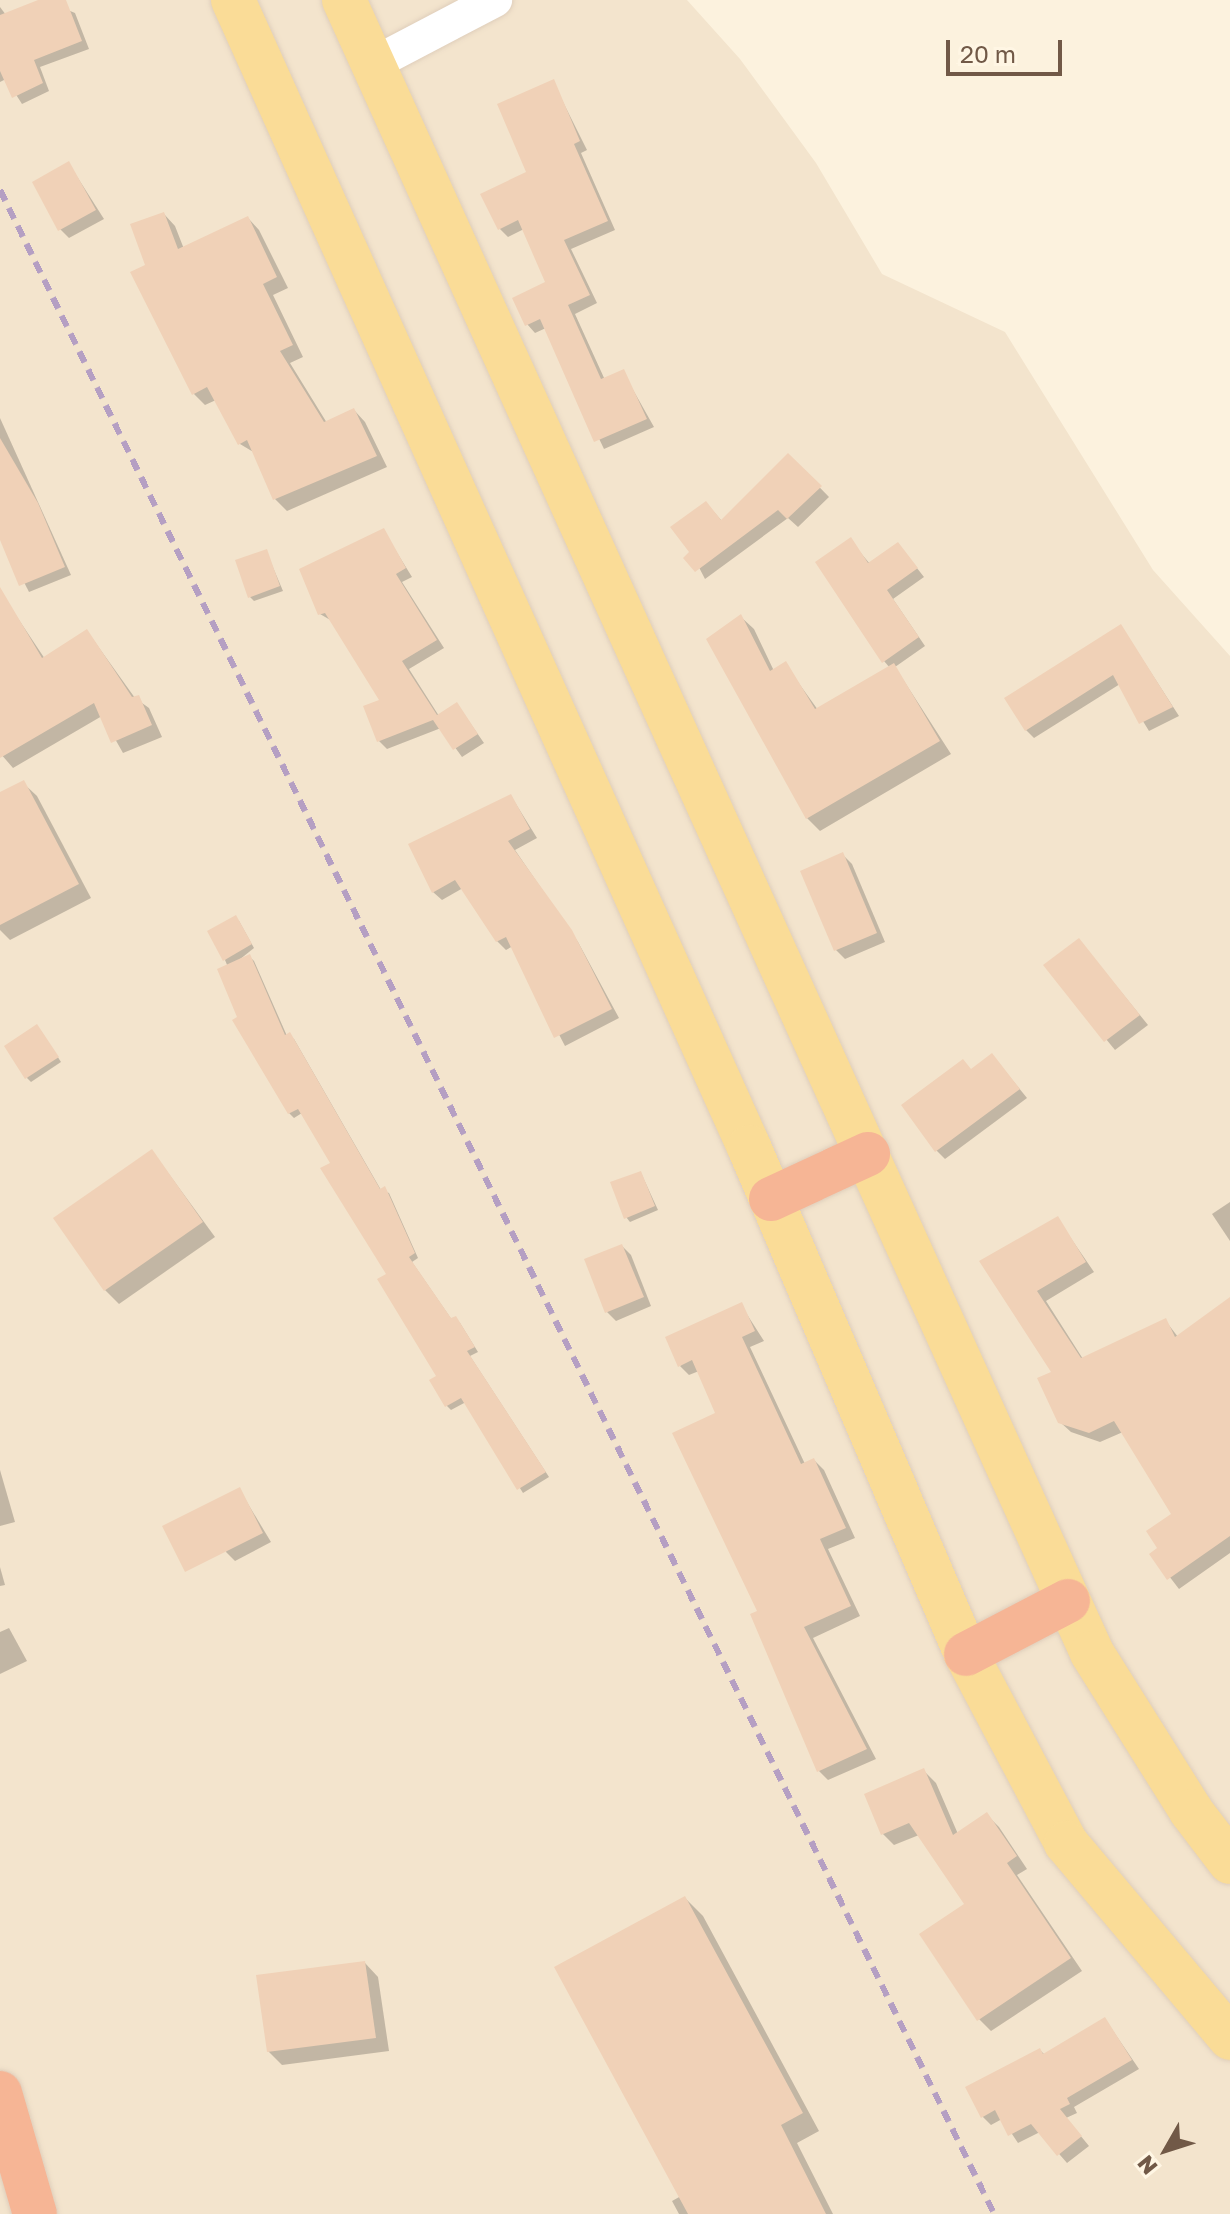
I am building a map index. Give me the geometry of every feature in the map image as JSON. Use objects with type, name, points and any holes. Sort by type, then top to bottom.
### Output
[{"type":"highway","points":[[771,1199],[868,1154]]},
{"type":"highway","points":[[966,1654],[1068,1601]]},
{"type":"highway","points":[[0,2093],[35,2214]]},
{"type":"main road","points":[[233,0],[771,1199],[966,1654],[1066,1843],[1230,2038]]},
{"type":"main road","points":[[344,0],[1092,1653],[1191,1811],[1230,1862]]},
{"type":"street","points":[[373,64],[495,0]]},
{"type":"shaded area","points":[[0,0],[687,0],[740,59],[816,163],[882,274],[1005,332],[1153,570],[1230,656],[1230,2214],[0,2214]]},
{"type":"building","points":[[38,0],[66,0],[82,41],[34,60],[43,83],[12,98],[0,71],[0,15]]},
{"type":"building","points":[[554,79],[580,141],[574,144],[608,221],[564,240],[590,295],[568,305],[601,379],[624,369],[647,419],[594,442],[540,319],[525,326],[512,298],[545,282],[518,220],[498,230],[480,194],[526,172],[497,104]]},
{"type":"building","points":[[69,161],[96,210],[58,231],[32,182]]},
{"type":"building","points":[[164,212],[178,249],[248,216],[277,277],[263,284],[293,345],[280,351],[324,422],[354,408],[377,456],[273,500],[247,440],[238,445],[207,387],[192,395],[130,272],[145,265],[130,224]]},
{"type":"building","points":[[0,438],[38,503],[65,567],[19,586],[0,540]]},
{"type":"building","points":[[788,453],[822,486],[787,519],[778,510],[695,572],[683,558],[689,552],[670,527],[706,501],[721,520]]},
{"type":"building","points":[[384,528],[406,568],[396,574],[437,640],[402,661],[437,715],[457,702],[478,734],[453,750],[433,720],[377,742],[363,706],[379,700],[325,613],[318,615],[299,569]]},
{"type":"building","points":[[851,537],[868,563],[898,542],[918,568],[887,590],[919,637],[882,663],[815,562]]},
{"type":"building","points":[[267,549],[280,586],[248,598],[235,560]]},
{"type":"building","points":[[0,587],[42,658],[87,629],[132,697],[139,695],[152,725],[111,743],[94,703],[0,758]]},
{"type":"building","points":[[741,614],[770,671],[786,661],[815,709],[894,663],[940,741],[806,819],[706,639]]},
{"type":"building","points":[[1121,624],[1173,707],[1139,724],[1113,675],[1025,731],[1004,698]]},
{"type":"building","points":[[24,780],[79,884],[0,925],[0,792]]},
{"type":"building","points":[[511,794],[530,829],[508,841],[572,930],[612,1009],[554,1038],[506,937],[496,942],[455,880],[432,893],[408,844]]},
{"type":"building","points":[[843,852],[877,933],[834,951],[800,871]]},
{"type":"building","points":[[236,915],[252,944],[223,961],[207,931]]},
{"type":"building","points":[[1079,938],[1140,1015],[1104,1042],[1043,965]]},
{"type":"building","points":[[250,954],[285,1035],[290,1032],[380,1189],[385,1186],[415,1253],[409,1257],[451,1318],[456,1316],[475,1347],[467,1351],[546,1472],[517,1490],[461,1398],[445,1407],[429,1380],[436,1376],[377,1279],[386,1274],[320,1168],[330,1163],[298,1109],[288,1114],[232,1020],[237,1017],[217,969]]},
{"type":"building","points":[[37,1024],[59,1057],[25,1079],[4,1046]]},
{"type":"building","points":[[992,1053],[1020,1089],[935,1152],[901,1105],[963,1059],[971,1069]]},
{"type":"building","points":[[152,1149],[203,1222],[104,1291],[53,1218]]},
{"type":"building","points":[[641,1171],[655,1206],[624,1219],[610,1182]]},
{"type":"building","points":[[1058,1216],[1086,1262],[1037,1291],[1081,1358],[1166,1318],[1175,1337],[1230,1297],[1230,1536],[1167,1580],[1149,1554],[1157,1548],[1146,1531],[1171,1514],[1114,1421],[1089,1433],[1058,1423],[1037,1378],[1051,1372],[979,1261]]},
{"type":"building","points":[[622,1244],[644,1297],[605,1313],[584,1259]]},
{"type":"building","points":[[742,1302],[755,1331],[742,1337],[801,1464],[814,1458],[846,1528],[820,1539],[851,1606],[804,1627],[867,1749],[817,1772],[750,1614],[757,1611],[672,1433],[715,1413],[692,1360],[678,1367],[665,1337]]},
{"type":"building","points":[[240,1487],[263,1533],[185,1572],[162,1526]]},
{"type":"building","points":[[924,1768],[953,1835],[987,1812],[1017,1856],[1007,1863],[1071,1958],[977,2021],[919,1934],[964,1904],[909,1823],[881,1835],[864,1794]]},
{"type":"building","points":[[685,1896],[803,2113],[781,2125],[826,2214],[688,2214],[554,1967]]},
{"type":"building","points":[[365,1961],[376,2038],[267,2052],[256,1975]]},
{"type":"building","points":[[1105,2017],[1132,2060],[1067,2098],[1070,2104],[1060,2109],[1082,2136],[1057,2156],[1031,2124],[1008,2136],[995,2110],[981,2118],[965,2087],[1040,2048],[1043,2054]]},
{"type":"railway","points":[[0,190],[994,2214]]}]
